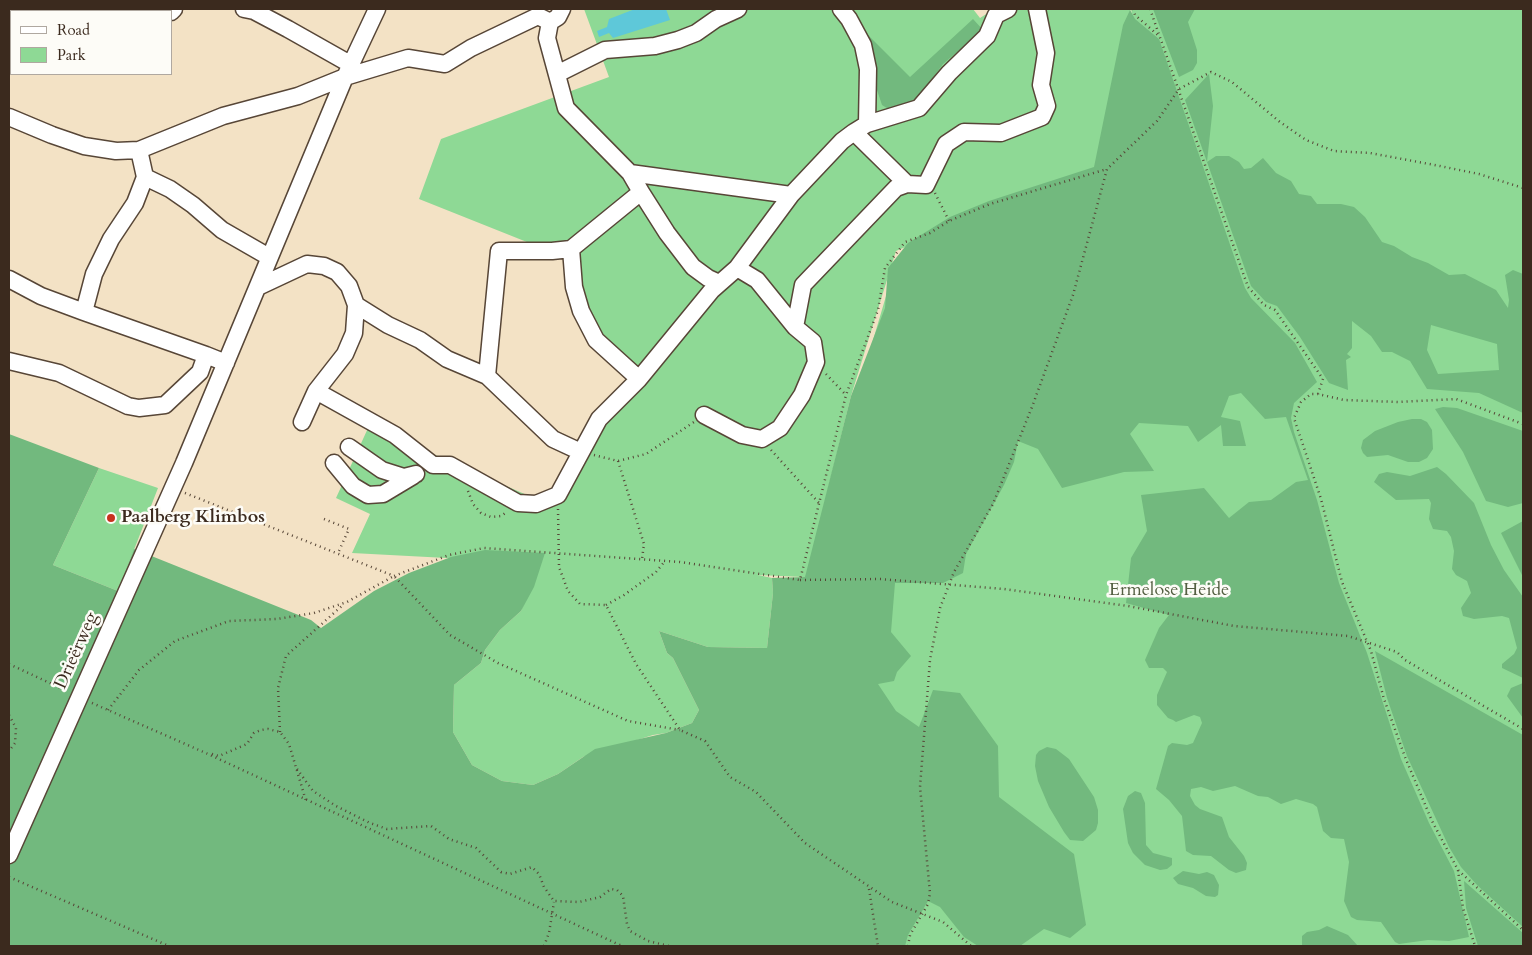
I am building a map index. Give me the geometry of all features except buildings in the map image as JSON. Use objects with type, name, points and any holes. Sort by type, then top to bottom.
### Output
[{"type":"street","points":[[244,9],[254,11],[348,70]]},
{"type":"street","name":"Drieërweg","points":[[9,855],[184,463],[348,70],[376,9]]},
{"type":"street","points":[[562,9],[558,17],[550,22],[547,38],[566,108],[630,173],[667,233],[693,266],[708,278],[719,283]]},
{"type":"street","points":[[557,74],[605,50],[655,46],[678,40],[696,33],[714,14],[738,9]]},
{"type":"street","points":[[840,9],[849,19],[863,45],[868,69],[860,128],[908,184]]},
{"type":"street","points":[[334,463],[352,486],[368,494],[383,494],[433,465],[450,465],[518,503],[536,504],[558,495],[599,419],[639,379],[719,283],[737,268],[790,195],[842,141],[860,128],[919,108],[949,73],[987,36],[996,15],[1008,9]]},
{"type":"street","points":[[795,327],[803,285],[896,188],[908,184],[926,185],[946,144],[964,132],[1002,133],[1042,117],[1047,106],[1042,85],[1046,53],[1037,9]]},
{"type":"street","points":[[9,117],[52,136],[84,146],[116,151],[139,150],[223,116],[298,96],[348,70],[408,58],[446,64],[471,48],[538,16],[550,22]]},
{"type":"street","points":[[84,312],[94,274],[111,239],[135,203],[145,177],[139,150]]},
{"type":"street","points":[[630,173],[790,195]]},
{"type":"street","points":[[145,177],[170,189],[193,205],[222,230],[269,257]]},
{"type":"street","points":[[487,376],[499,251],[552,251],[571,248],[641,192]]},
{"type":"street","points":[[571,248],[574,287],[581,311],[596,340],[639,379]]},
{"type":"street","points":[[258,287],[307,264],[324,266],[337,272],[349,286],[356,305],[354,333],[345,354],[316,391],[302,422]]},
{"type":"street","points":[[704,415],[742,435],[762,439],[780,428],[802,395],[816,362],[813,342],[795,327],[757,280],[737,268]]},
{"type":"street","points":[[9,279],[41,296],[226,363]]},
{"type":"street","points":[[356,305],[388,325],[420,340],[447,359],[487,376],[553,439],[581,452]]},
{"type":"street","points":[[9,361],[59,373],[128,406],[139,408],[165,405],[200,372],[206,355]]},
{"type":"street","points":[[316,391],[395,435],[433,465]]},
{"type":"street","points":[[349,447],[382,470],[404,477],[413,476]]},
{"type":"path","points":[[1132,9],[1160,37]]},
{"type":"path","points":[[1150,9],[1248,287],[1264,305],[1275,310],[1323,379],[1318,394]]},
{"type":"path","points":[[800,580],[846,395],[878,310],[885,268],[905,242],[930,233],[949,221],[990,204],[1107,169],[1157,121],[1179,89],[1211,72],[1232,82],[1280,122],[1306,140],[1334,151],[1370,153],[1440,166],[1479,174],[1523,188]]},
{"type":"path","points":[[908,946],[910,935],[928,904],[930,893],[920,787],[932,652],[940,608],[954,572],[994,504],[1032,407],[1073,295],[1107,169]]},
{"type":"path","points":[[926,185],[935,193],[949,221]]},
{"type":"path","points":[[816,362],[846,395]]},
{"type":"path","points":[[1523,424],[1456,398],[1398,402],[1344,400],[1318,394],[1311,394],[1301,402],[1294,418],[1321,499],[1342,582],[1368,642],[1384,699],[1405,757],[1432,822],[1458,870],[1523,930]]},
{"type":"path","points":[[581,452],[618,461],[646,454],[704,415]]},
{"type":"path","points":[[762,439],[819,503]]},
{"type":"path","points":[[618,461],[644,544],[642,559]]},
{"type":"path","points":[[461,471],[473,504],[481,513],[490,518],[501,516],[518,503]]},
{"type":"path","points":[[173,488],[394,576],[450,635],[498,662],[628,720],[680,730],[705,741],[730,777],[756,792],[805,843],[850,872],[868,888],[901,906],[943,922],[971,946]]},
{"type":"path","points":[[558,495],[558,567],[568,591],[580,604],[606,605],[624,595],[656,572],[664,561]]},
{"type":"path","points":[[324,518],[349,529],[338,553]]},
{"type":"path","points":[[108,710],[138,670],[175,641],[229,621],[277,618],[314,613],[348,602],[394,576],[419,565],[469,550],[510,548],[664,561],[800,580],[880,579],[949,585],[1084,600],[1234,626],[1348,636],[1397,652],[1405,660],[1523,729]]},
{"type":"path","points":[[306,801],[289,744],[280,732],[278,688],[286,656],[348,602]]},
{"type":"path","points":[[606,605],[636,664],[680,730]]},
{"type":"path","points":[[9,664],[622,946]]},
{"type":"path","points":[[9,715],[16,728],[15,743],[9,751]]},
{"type":"path","points":[[208,754],[220,756],[247,744],[254,734],[261,730],[268,729],[280,732]]},
{"type":"path","points":[[297,769],[313,790],[336,806],[370,824],[395,829],[431,826],[449,839],[476,848],[501,872],[510,874],[532,867],[539,874],[544,887],[554,901],[549,933],[544,946]]},
{"type":"path","points":[[1458,870],[1464,908],[1475,946]]},
{"type":"path","points":[[9,877],[169,946]]},
{"type":"path","points":[[868,888],[878,946]]},
{"type":"path","points":[[554,901],[579,902],[600,897],[611,889],[617,890],[623,896],[627,924],[630,931],[648,941],[669,946]]},
{"type":"green space","name":"Ermelose Heide","points":[[584,9],[973,9],[980,18],[994,9],[1130,9],[1132,15],[1131,9],[1523,9],[1523,946],[682,946],[803,577],[758,575],[772,578],[773,593],[767,648],[708,647],[659,631],[667,653],[673,658],[699,710],[692,723],[666,733],[653,735],[583,757],[558,774],[533,785],[502,781],[472,765],[453,732],[454,685],[481,663],[485,650],[500,630],[521,611],[541,563],[352,553],[370,514],[336,498],[369,426],[552,506],[635,380],[593,338],[562,256],[419,199],[441,139],[609,77]],"holes":[[[910,245],[894,269],[822,513],[851,396],[896,251]]]},
{"type":"green space","points":[[1153,9],[1195,9],[1188,22],[1197,50],[1197,63],[1193,70],[1179,77]]},
{"type":"green space","points":[[1130,10],[1135,19],[1159,39],[1245,288],[1251,298],[1295,343],[1317,382],[1294,403],[1291,418],[1294,432],[1317,500],[1339,583],[1367,653],[1401,759],[1429,823],[1454,871],[1469,937],[1449,941],[1428,940],[1399,944],[1395,942],[1381,922],[1357,920],[1351,917],[1344,901],[1349,862],[1344,839],[1331,838],[1323,831],[1317,807],[1313,804],[1296,799],[1281,804],[1268,797],[1258,796],[1235,786],[1213,791],[1201,787],[1191,789],[1190,796],[1195,805],[1200,809],[1222,817],[1229,837],[1244,856],[1247,863],[1246,870],[1236,873],[1211,856],[1193,855],[1186,851],[1182,816],[1169,800],[1156,789],[1168,746],[1172,743],[1187,745],[1193,743],[1202,723],[1200,717],[1194,715],[1176,722],[1168,718],[1157,705],[1157,695],[1167,672],[1163,668],[1149,668],[1145,660],[1159,628],[1169,615],[1126,603],[1131,558],[1147,531],[1141,495],[1204,488],[1229,518],[1249,502],[1271,500],[1296,482],[1308,480],[1286,417],[1265,419],[1241,393],[1229,396],[1221,417],[1240,421],[1246,446],[1223,446],[1221,425],[1198,442],[1188,426],[1139,423],[1130,434],[1154,471],[1124,472],[1062,488],[1038,449],[1018,441],[1014,462],[1004,485],[966,554],[963,573],[943,583],[895,583],[891,632],[911,656],[897,672],[894,681],[878,684],[896,711],[919,727],[933,690],[960,693],[998,746],[999,797],[1074,854],[1086,925],[1070,938],[1044,929],[1020,946],[978,946],[964,937],[940,907],[928,901],[908,935],[905,946],[9,946],[9,434],[99,468],[53,565],[118,591],[134,549],[311,620],[321,628],[374,591],[409,573],[451,557],[485,550],[545,553],[534,587],[521,611],[500,630],[485,650],[481,663],[454,685],[453,732],[472,765],[502,781],[533,785],[558,774],[595,749],[666,733],[692,723],[699,710],[673,658],[667,653],[659,631],[708,647],[767,648],[773,593],[772,578],[805,577],[851,396],[885,308],[888,268],[908,243],[950,217],[989,201],[1094,167],[1123,25]]},
{"type":"green space","points":[[973,19],[983,30],[943,64],[921,94],[903,109],[890,110],[882,105],[854,21],[910,77]]},
{"type":"green space","points":[[1209,74],[1213,106],[1207,162],[1185,100]]},
{"type":"green space","points":[[1216,156],[1229,156],[1239,162],[1244,169],[1251,168],[1263,158],[1276,173],[1291,181],[1299,194],[1311,196],[1317,204],[1341,204],[1354,207],[1365,217],[1382,242],[1394,246],[1449,275],[1465,274],[1496,290],[1508,308],[1509,300],[1505,275],[1513,270],[1523,274],[1523,413],[1479,393],[1427,389],[1410,361],[1392,352],[1382,352],[1371,336],[1352,321],[1352,348],[1347,354],[1351,357],[1346,360],[1348,390],[1329,383],[1300,337],[1277,306],[1266,302],[1251,286],[1207,162]],"holes":[[[1431,325],[1497,344],[1499,370],[1438,374],[1427,350]]]},
{"type":"green space","points":[[1443,407],[1457,408],[1523,431],[1523,503],[1508,507],[1486,501],[1463,452],[1435,409]]},
{"type":"green space","points":[[1412,419],[1421,419],[1427,422],[1432,430],[1433,449],[1427,458],[1419,462],[1408,462],[1388,455],[1367,457],[1363,453],[1361,448],[1363,440],[1375,431]]},
{"type":"green space","points":[[1437,467],[1474,503],[1491,545],[1504,570],[1523,597],[1523,678],[1502,668],[1502,664],[1514,654],[1517,648],[1509,618],[1502,616],[1474,619],[1463,616],[1461,608],[1471,593],[1467,581],[1456,575],[1452,569],[1454,551],[1451,537],[1447,531],[1433,529],[1429,519],[1431,503],[1429,499],[1396,500],[1374,482],[1379,474],[1387,472],[1410,476]]},
{"type":"green space","name":"Paalberg Klimbos","points":[[99,468],[158,488],[118,591],[53,565]]},
{"type":"green space","points":[[1523,521],[1523,577],[1501,533]]},
{"type":"green space","points":[[1375,651],[1523,735],[1523,927],[1477,885],[1461,867],[1449,847],[1407,756],[1387,698]]},
{"type":"green space","points":[[1523,683],[1523,718],[1507,696],[1511,688]]},
{"type":"green space","points":[[1047,747],[1056,749],[1069,759],[1094,797],[1098,810],[1098,823],[1096,830],[1083,841],[1070,840],[1064,832],[1049,807],[1038,781],[1035,766],[1036,755]]},
{"type":"green space","points":[[1135,791],[1141,793],[1145,803],[1146,845],[1153,853],[1172,858],[1172,865],[1167,869],[1160,870],[1145,865],[1133,853],[1128,843],[1123,809],[1128,796]]},
{"type":"green space","points":[[1183,871],[1199,874],[1207,872],[1214,875],[1219,885],[1218,895],[1215,897],[1206,896],[1193,888],[1178,884],[1173,878]]},
{"type":"green space","points":[[1464,881],[1523,933],[1523,946],[1478,946],[1466,908]]},
{"type":"green space","points":[[1327,926],[1348,935],[1358,946],[1302,946],[1302,936],[1307,932],[1319,930]]},
{"type":"water","points":[[635,9],[666,9],[670,20],[613,38],[609,33],[599,37],[597,31],[607,27],[609,19]]},
{"type":"place","name":"Paalberg Klimbos","points":[[111,518]]}]
